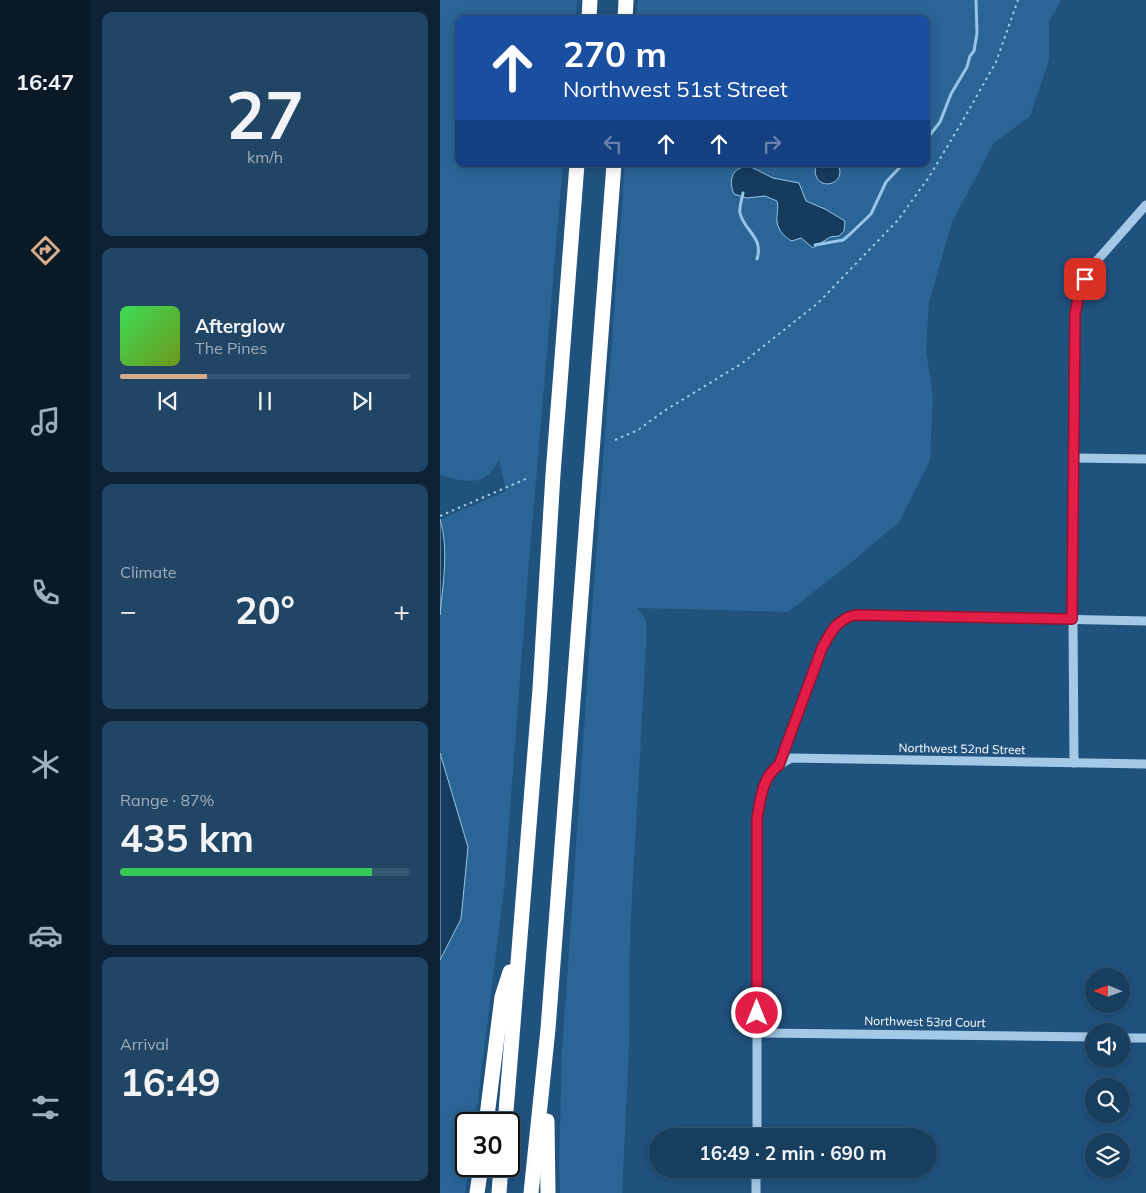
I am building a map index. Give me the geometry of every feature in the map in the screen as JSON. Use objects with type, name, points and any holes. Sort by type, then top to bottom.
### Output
[{"type":"highway","points":[[589,15],[590,0]]},
{"type":"highway","points":[[625,15],[626,0]]},
{"type":"highway","points":[[506,1112],[540,689],[553,474],[577,167]]},
{"type":"highway","points":[[531,1193],[548,1030],[614,167]]},
{"type":"highway","points":[[488,1112],[502,997],[518,949]]},
{"type":"highway","points":[[548,1030],[546,1105],[548,1193]]},
{"type":"highway","points":[[477,1193],[479,1177]]},
{"type":"highway","points":[[499,1193],[500,1177]]},
{"type":"street","points":[[1074,763],[1072,619],[1075,314],[1080,288],[1094,264],[1146,205]]},
{"type":"street","points":[[1075,458],[1146,459]]},
{"type":"street","points":[[757,1128],[757,820],[760,796],[767,778],[779,765],[827,639],[838,622],[846,617],[855,615],[1146,621]]},
{"type":"street","name":"Northwest 52nd Street","points":[[779,765],[791,758],[1146,764]]},
{"type":"street","name":"Northwest 53rd Court","points":[[757,1033],[1085,1037]]},
{"type":"street","points":[[1130,1038],[1146,1038]]},
{"type":"street","points":[[756,1178],[756,1193]]},
{"type":"path","points":[[615,440],[638,430],[664,411],[748,359],[818,303],[898,220],[934,169],[996,62],[1018,0]]},
{"type":"path","points":[[440,516],[528,478]]},
{"type":"shaded area","points":[[440,0],[577,0],[576,15],[455,15],[455,167],[563,167],[528,574],[504,889],[476,1112],[455,1112],[455,1177],[467,1177],[465,1193],[440,1193],[440,960],[461,919],[468,847],[440,753],[440,615],[444,570],[444,534],[441,519],[506,491],[499,460],[490,473],[479,480],[466,481],[440,475]]},
{"type":"shaded area","points":[[638,0],[1061,0],[1049,22],[1049,60],[1030,116],[994,143],[952,222],[929,302],[926,351],[933,396],[930,461],[899,522],[788,612],[637,608],[646,620],[646,647],[630,933],[629,1048],[622,1193],[560,1193],[562,1053],[625,167],[930,167],[930,15],[636,15]]},
{"type":"shaded area","points":[[751,167],[773,178],[799,183],[806,201],[825,209],[845,221],[844,231],[839,236],[830,237],[813,248],[801,238],[789,240],[782,233],[778,225],[777,201],[765,196],[747,198],[734,194],[731,184],[732,179],[735,172],[739,169]]},
{"type":"shaded area","points":[[816,167],[839,167],[840,172],[834,182],[828,184],[818,180],[815,173]]},
{"type":"shaded area","points":[[440,519],[445,555],[440,615]]},
{"type":"shaded area","points":[[440,753],[468,847],[461,919],[440,960]]},
{"type":"waterway","points":[[930,135],[940,122],[951,94],[974,51],[977,33],[976,0]]},
{"type":"waterway","points":[[815,245],[843,240],[848,236],[871,214],[886,182],[900,167]]},
{"type":"waterway","points":[[743,193],[740,213],[745,225],[758,245],[757,259]]},
{"type":"route","points":[[757,1013],[757,820],[760,796],[767,778],[776,766],[779,765],[822,648],[831,630],[838,622],[846,617],[855,615],[1072,619],[1075,314],[1080,288],[1085,279]]}]
